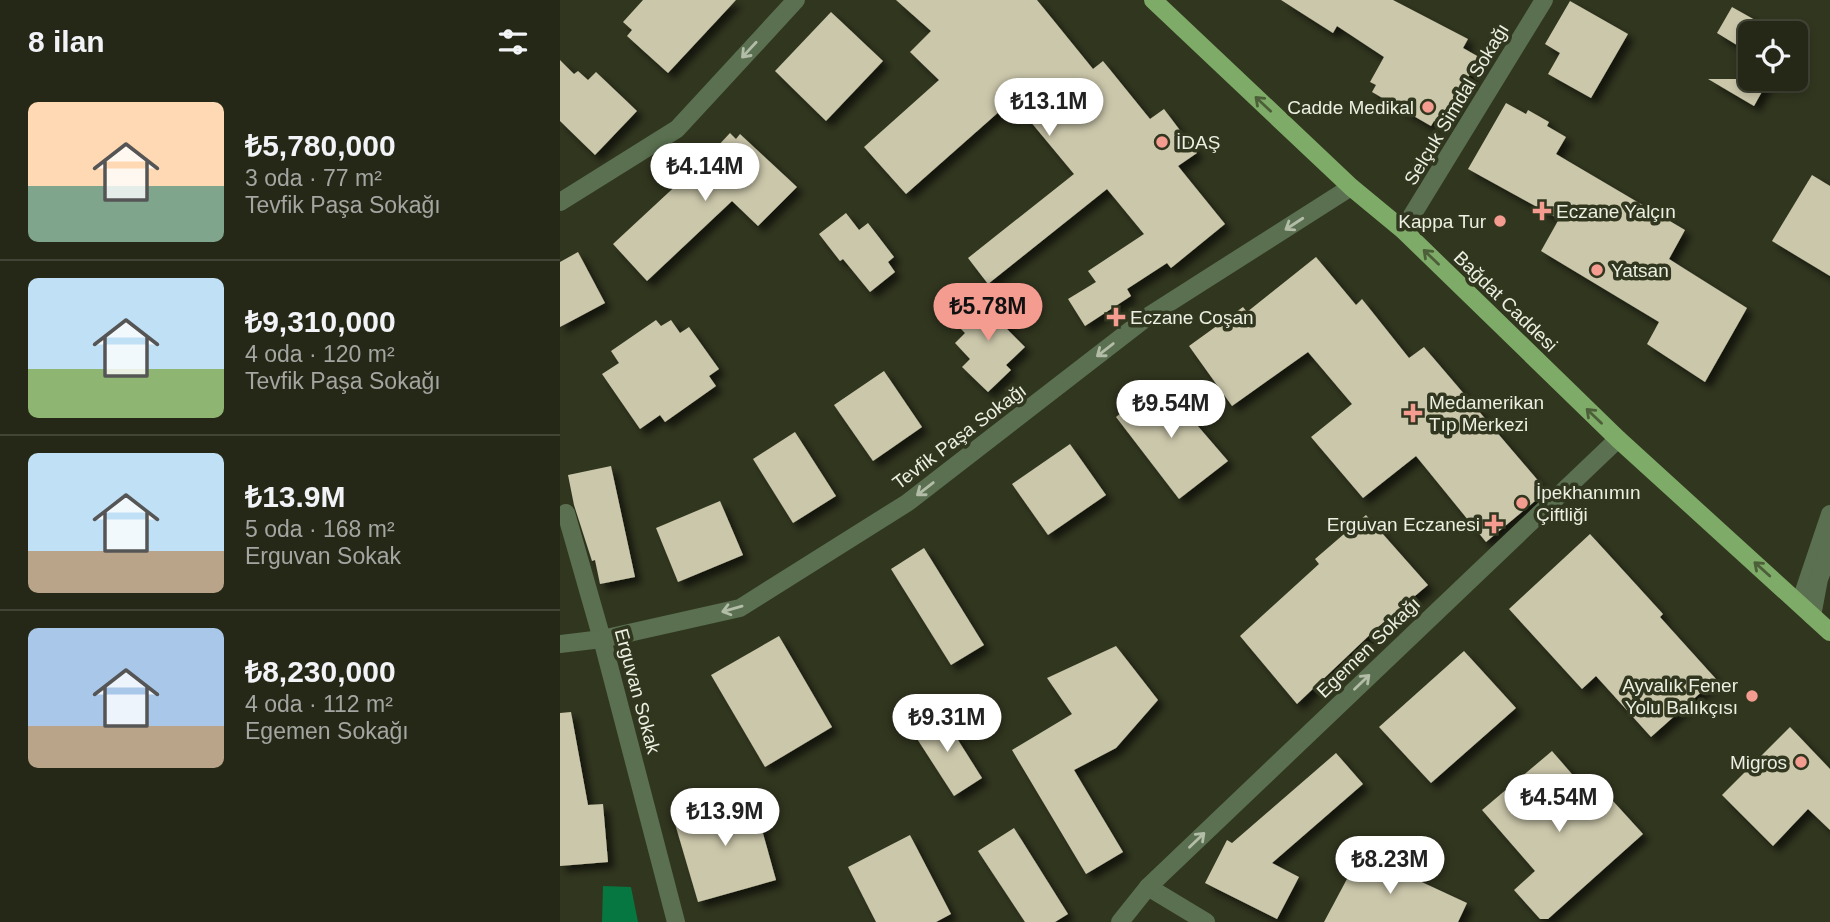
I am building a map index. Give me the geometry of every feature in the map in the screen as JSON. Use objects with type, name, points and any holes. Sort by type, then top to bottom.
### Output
[{"type":"main road","name":"Bağdat Caddesi","points":[[1153,0],[1352,187],[1403,230],[1618,439],[1830,632]]},
{"type":"street","points":[[560,202],[677,129],[796,0]]},
{"type":"street","name":"Selçuk Simdal Sokağı","points":[[1403,230],[1544,0]]},
{"type":"street","name":"Tevfik Paşa Sokağı","points":[[560,644],[602,639],[740,608],[907,502],[1150,315],[1352,187]]},
{"type":"street","name":"Egemen Sokağı","points":[[1120,922],[1148,887],[1618,439]]},
{"type":"street","name":"Erguvan Sokak","points":[[566,513],[676,922]]},
{"type":"street","points":[[1806,609],[1830,514]]},
{"type":"street","points":[[1806,609],[1830,550]]},
{"type":"street","points":[[1148,887],[1206,922]]},
{"type":"shaded area","points":[[603,886],[631,887],[638,922],[602,922]]},
{"type":"building","points":[[643,0],[736,0],[668,73],[627,36],[632,30],[623,22]]},
{"type":"building","points":[[896,0],[1037,0],[1093,69],[1103,61],[1150,119],[1164,109],[1197,153],[1178,166],[1225,224],[1171,268],[1167,263],[1127,289],[1131,296],[1085,326],[1068,299],[1096,282],[1088,271],[1144,234],[1107,189],[988,284],[968,258],[1074,174],[1020,109],[1009,119],[1001,110],[906,194],[864,147],[939,80],[910,52],[931,31]]},
{"type":"building","points":[[1281,0],[1393,0],[1468,39],[1463,48],[1479,57],[1443,125],[1434,121],[1431,126],[1372,92],[1376,85],[1370,82],[1384,57],[1337,26],[1333,33]]},
{"type":"building","points":[[1570,1],[1628,34],[1591,98],[1548,74],[1560,53],[1545,44]]},
{"type":"building","points":[[1732,7],[1757,21],[1738,21],[1738,46],[1717,33]]},
{"type":"building","points":[[831,12],[883,61],[826,121],[775,71]]},
{"type":"building","points":[[560,60],[574,74],[578,71],[588,80],[596,72],[637,111],[595,155],[560,121]]},
{"type":"building","points":[[1708,79],[1738,79],[1738,91],[1762,91],[1754,106]]},
{"type":"building","points":[[1506,103],[1526,114],[1528,110],[1549,122],[1547,126],[1566,137],[1556,154],[1685,230],[1669,259],[1747,308],[1705,382],[1647,344],[1659,322],[1541,251],[1559,219],[1468,169]]},
{"type":"building","points":[[730,133],[736,139],[740,134],[797,187],[758,226],[732,201],[647,281],[613,244],[683,179],[685,181]]},
{"type":"building","points":[[1812,175],[1830,186],[1830,276],[1772,241]]},
{"type":"building","points":[[846,213],[859,230],[868,223],[894,257],[888,262],[895,272],[870,292],[819,234]]},
{"type":"building","points":[[578,252],[605,303],[560,327],[560,262]]},
{"type":"building","points":[[1316,257],[1356,305],[1362,299],[1409,358],[1424,347],[1547,491],[1486,542],[1416,456],[1363,498],[1311,437],[1352,404],[1308,352],[1232,406],[1189,346],[1243,307],[1247,312]]},
{"type":"building","points":[[986,295],[1012,320],[1005,327],[1025,347],[1006,365],[1011,370],[988,392],[962,367],[970,359],[955,343],[965,333],[956,324]]},
{"type":"building","points":[[656,320],[661,326],[671,320],[680,333],[689,327],[719,369],[709,376],[716,386],[665,422],[660,415],[640,429],[602,374],[619,363],[611,351]]},
{"type":"building","points":[[884,371],[922,427],[873,461],[834,405]]},
{"type":"building","points":[[1160,382],[1228,461],[1179,499],[1116,417]]},
{"type":"building","points":[[795,432],[836,496],[793,523],[753,459]]},
{"type":"building","points":[[1070,444],[1106,495],[1048,535],[1012,484]]},
{"type":"building","points":[[611,466],[635,577],[600,584],[595,560],[592,561],[574,505],[568,475]]},
{"type":"building","points":[[720,501],[743,555],[678,582],[656,528]]},
{"type":"building","points":[[1366,515],[1428,585],[1378,627],[1297,704],[1240,636],[1319,564],[1315,559]]},
{"type":"building","points":[[1590,534],[1663,614],[1660,617],[1716,679],[1651,737],[1596,676],[1582,689],[1509,609]]},
{"type":"building","points":[[924,548],[984,645],[951,665],[891,569]]},
{"type":"building","points":[[779,636],[832,727],[765,767],[711,675]]},
{"type":"building","points":[[1116,646],[1158,700],[1116,748],[1074,770],[1123,852],[1086,874],[1012,750],[1072,714],[1047,678]]},
{"type":"building","points":[[1464,651],[1516,708],[1431,783],[1379,727]]},
{"type":"building","points":[[571,712],[588,805],[603,804],[608,862],[560,866],[560,713]]},
{"type":"building","points":[[941,713],[982,778],[954,796],[912,731]]},
{"type":"building","points":[[1790,727],[1830,769],[1830,830],[1808,809],[1773,846],[1722,795]]},
{"type":"building","points":[[1552,751],[1603,810],[1613,801],[1643,834],[1548,919],[1540,919],[1514,890],[1535,871],[1482,810]]},
{"type":"building","points":[[1336,753],[1363,784],[1272,863],[1299,877],[1277,919],[1205,883],[1227,840],[1232,843]]},
{"type":"building","points":[[752,794],[776,880],[698,902],[673,817]]},
{"type":"building","points":[[1014,828],[1068,914],[1055,922],[1025,922],[978,851]]},
{"type":"building","points":[[910,835],[951,914],[936,922],[876,922],[848,867]]},
{"type":"building","points":[[1364,847],[1401,867],[1398,871],[1467,903],[1458,922],[1324,922]]},
{"type":"place","name":"Cadde Medikal","points":[[1428,107]]},
{"type":"place","name":"İDAŞ","points":[[1162,142]]},
{"type":"place","name":"Eczane Yalçın","points":[[1542,211]]},
{"type":"place","name":"Kappa Tur","points":[[1500,221]]},
{"type":"place","name":"Yatsan","points":[[1597,270]]},
{"type":"place","name":"Eczane Coşan","points":[[1116,317]]},
{"type":"place","name":"Medamerikan Tıp Merkezi","points":[[1413,413]]},
{"type":"place","name":"İpekhanımın Çiftliği","points":[[1522,503]]},
{"type":"place","name":"Erguvan Eczanesi","points":[[1494,524]]},
{"type":"place","name":"Ayvalık Fener Yolu Balıkçısı","points":[[1752,696]]},
{"type":"place","name":"Migros","points":[[1801,762]]}]
